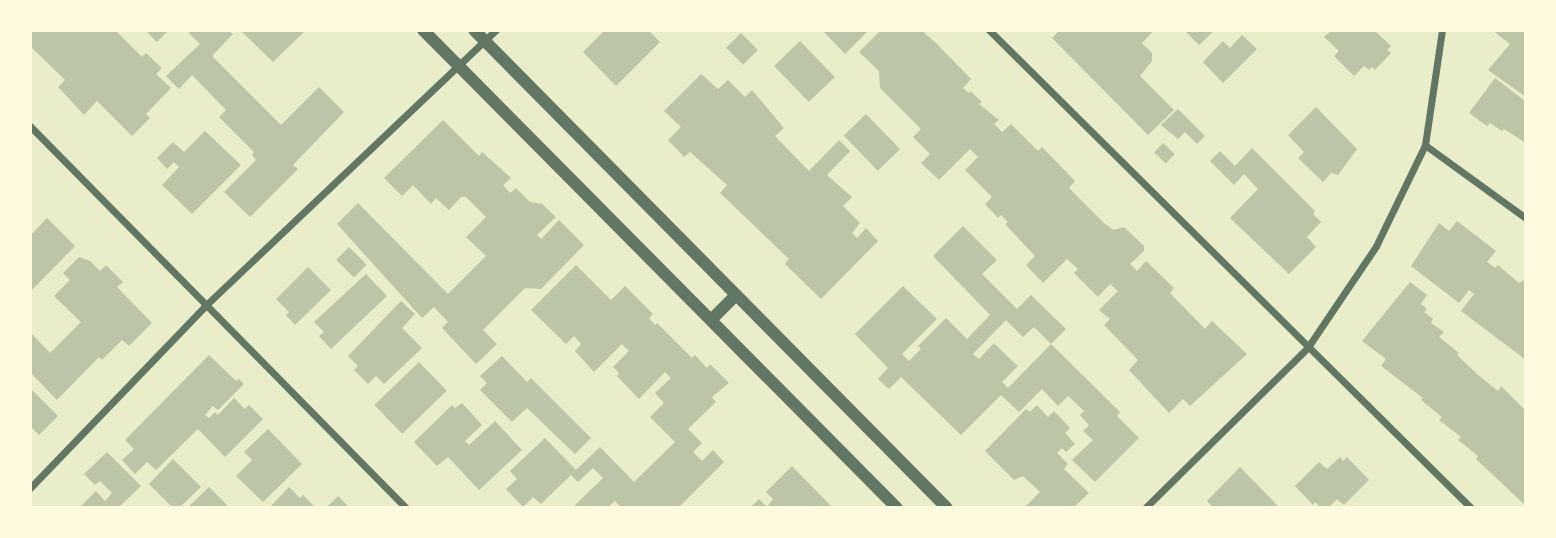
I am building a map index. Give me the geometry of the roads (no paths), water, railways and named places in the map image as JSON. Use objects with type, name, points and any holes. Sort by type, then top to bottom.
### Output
[{"type":"street","points":[[423,30],[897,508]]},
{"type":"street","points":[[474,30],[947,508]]},
{"type":"street","points":[[30,488],[206,305],[496,30]]},
{"type":"street","points":[[1145,508],[1308,347],[1376,246],[1425,145],[1442,30]]},
{"type":"street","points":[[994,31],[1471,508]]},
{"type":"street","points":[[30,126],[406,508]]},
{"type":"street","points":[[1425,145],[1526,218]]},
{"type":"street","points":[[711,320],[736,295]]}]
